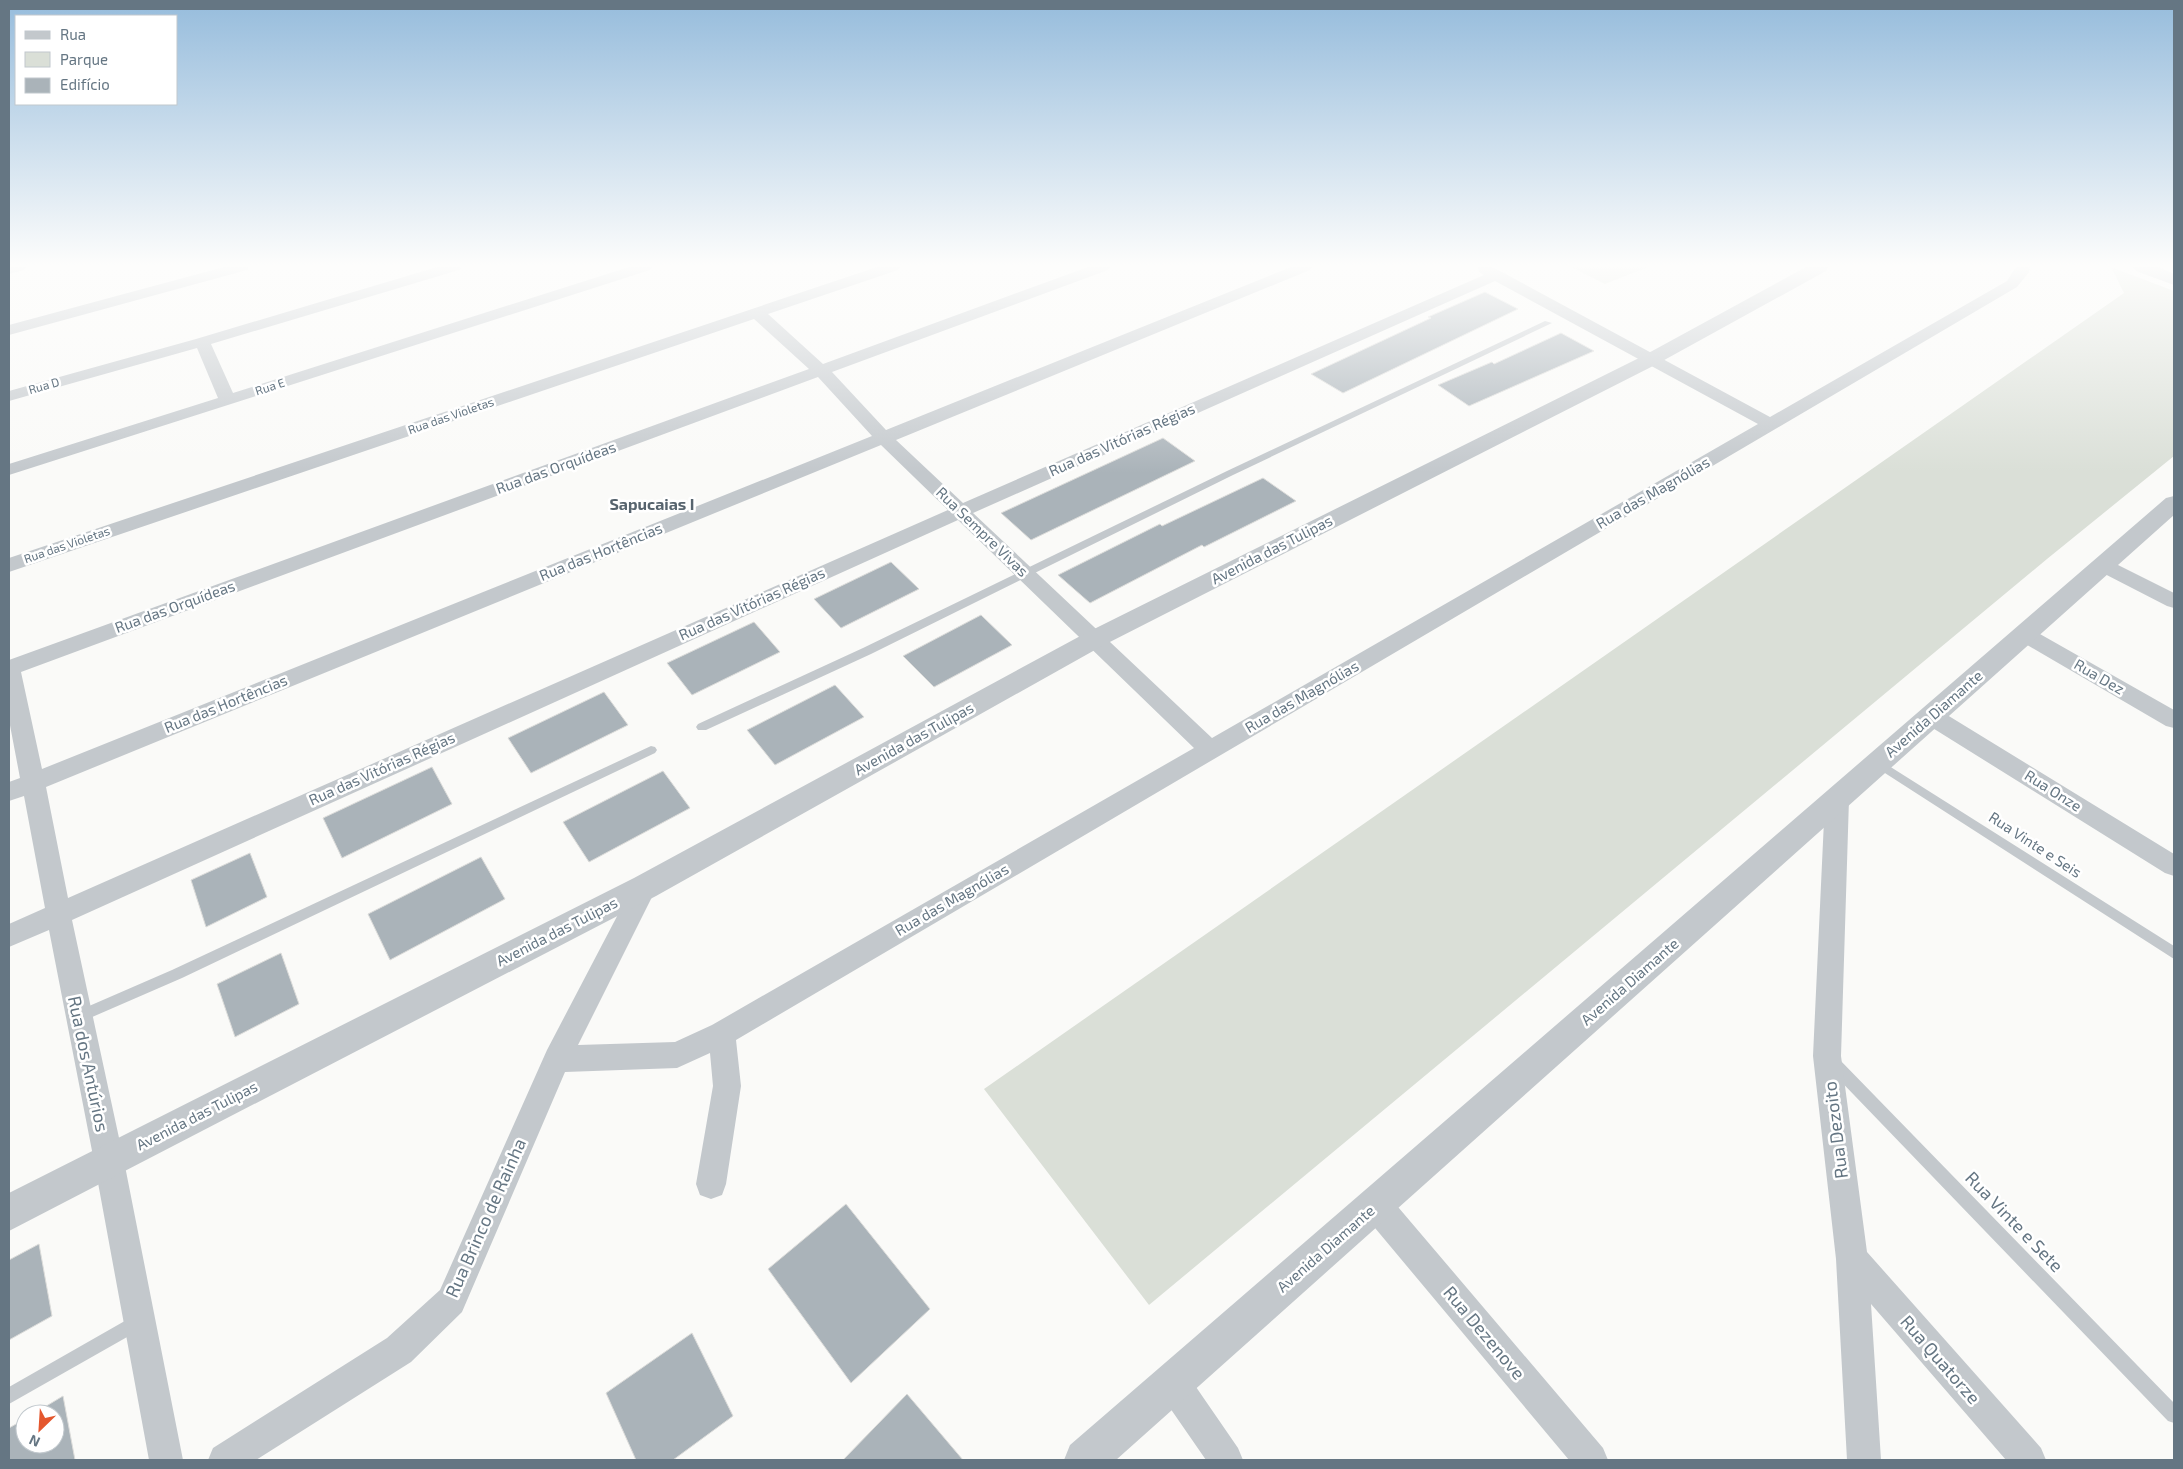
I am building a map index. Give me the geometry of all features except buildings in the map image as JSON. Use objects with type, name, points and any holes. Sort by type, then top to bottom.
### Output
[{"type":"street","name":"Rua D","points":[[9,396],[224,336]]},
{"type":"street","name":"Rua E","points":[[9,470],[432,336]]},
{"type":"street","name":"Rua das Violetas","points":[[9,565],[686,336]]},
{"type":"street","name":"Rua Sempre Vivas","points":[[782,336],[821,371],[884,438],[1210,750]]},
{"type":"street","name":"Rua das Orquídeas","points":[[9,668],[917,336]]},
{"type":"street","name":"Rua das Hortências","points":[[9,792],[1136,336]]},
{"type":"street","name":"Rua das Vitórias Régias","points":[[9,936],[961,511],[1342,336]]},
{"type":"street","points":[[1605,336],[1771,424]]},
{"type":"street","name":"Avenida das Tulipas","points":[[9,1213],[645,887],[1093,640],[1650,360],[1695,336]]},
{"type":"street","name":"Rua das Magnólias","points":[[557,1059],[677,1055],[722,1034],[1923,336]]},
{"type":"street","points":[[202,342],[228,400]]},
{"type":"street","name":"Avenida Diamante","points":[[1085,1460],[2174,503]]},
{"type":"street","points":[[2104,564],[2174,601]]},
{"type":"street","name":"Rua Dez","points":[[2024,634],[2174,720]]},
{"type":"street","name":"Rua dos Antúrios","points":[[9,668],[78,1017],[109,1161],[166,1460]]},
{"type":"street","name":"Rua Onze","points":[[1932,716],[2174,866]]},
{"type":"street","name":"Rua Dezoito","points":[[1837,799],[1827,1056],[1852,1259],[1864,1460]]},
{"type":"street","name":"Rua Brinco de Rainha","points":[[225,1460],[400,1350],[452,1301],[557,1059],[645,887]]},
{"type":"street","points":[[711,1184],[727,1086],[722,1034]]},
{"type":"street","name":"Rua Dezenove","points":[[1376,1205],[1591,1460]]},
{"type":"street","name":"Rua Quatorze","points":[[1852,1259],[2028,1460]]},
{"type":"street","points":[[1173,1383],[1226,1460]]},
{"type":"lane","points":[[702,727],[859,655],[1238,469],[1521,336]]},
{"type":"lane","points":[[78,1017],[177,974],[651,750]]},
{"type":"lane","name":"Rua Vinte e Seis","points":[[1878,763],[2174,953]]},
{"type":"lane","name":"Rua Vinte e Sete","points":[[1827,1056],[2174,1415]]},
{"type":"lane","points":[[9,1396],[139,1322]]},
{"type":"green space","points":[[2063,336],[2174,336],[2174,456],[2047,559],[1149,1305],[984,1089]]},
{"type":"district","name":"Sapucaias I","points":[[652,504]]}]
